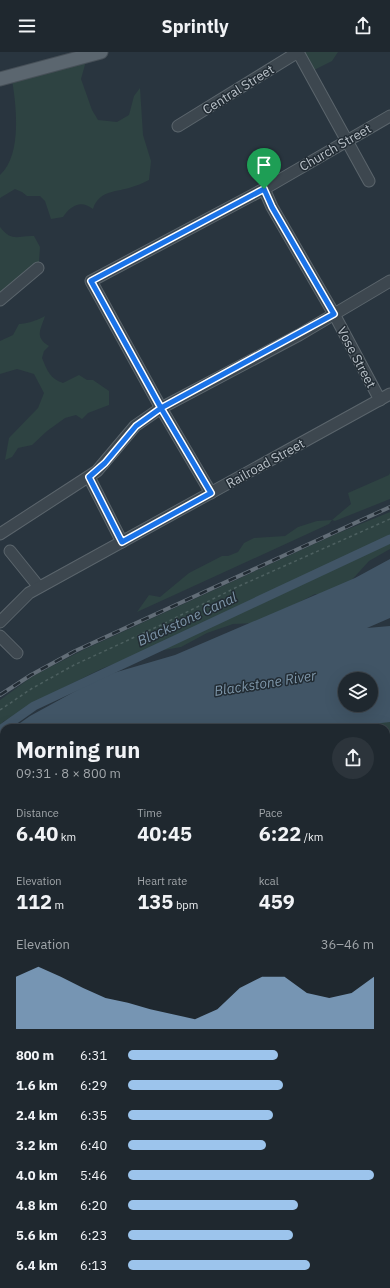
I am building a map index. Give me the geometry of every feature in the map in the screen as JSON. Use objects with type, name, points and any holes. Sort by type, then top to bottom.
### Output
[{"type":"main road","points":[[0,79],[100,52]]},
{"type":"street","name":"Central Street","points":[[178,126],[298,52]]},
{"type":"street","points":[[298,52],[369,181]]},
{"type":"street","name":"Church Street","points":[[161,408],[91,281],[264,189],[390,116]]},
{"type":"street","name":"Vose Street","points":[[264,189],[272,207],[334,314],[385,397]]},
{"type":"street","points":[[0,300],[38,268]]},
{"type":"street","points":[[0,534],[89,477],[105,463],[136,426],[161,408],[334,314],[390,281]]},
{"type":"street","name":"Railroad Street","points":[[0,622],[29,593],[39,587],[385,397]]},
{"type":"street","points":[[161,408],[211,493]]},
{"type":"street","points":[[89,477],[122,542]]},
{"type":"street","points":[[10,551],[39,587]]},
{"type":"street","points":[[0,636],[17,653]]},
{"type":"path","points":[[0,710],[31,689],[74,665],[161,625],[237,587],[390,519]]},
{"type":"green space","points":[[300,52],[338,52],[332,61],[312,71]]},
{"type":"green space","points":[[88,54],[81,79],[92,110],[98,120],[117,122],[129,115],[134,96],[140,88],[143,135],[151,161],[149,180],[129,188],[108,193],[99,199],[93,209],[84,204],[80,204],[72,207],[63,217],[51,219],[45,201],[40,196],[27,196],[15,189],[0,198],[0,175],[7,166],[15,141],[16,113],[11,74]]},
{"type":"green space","points":[[0,227],[4,232],[12,237],[34,236],[40,247],[39,262],[20,281],[0,296]]},
{"type":"green space","points":[[45,316],[40,336],[44,343],[49,346],[44,351],[42,358],[50,374],[55,379],[63,383],[79,375],[87,380],[93,380],[109,391],[109,405],[88,413],[82,419],[76,415],[65,418],[47,431],[32,445],[18,448],[12,457],[5,460],[9,438],[38,408],[44,393],[34,374],[17,369],[0,374],[0,341],[13,335],[19,324],[32,322]]},
{"type":"green space","points":[[390,473],[390,499],[335,521],[332,520],[351,504],[348,493],[389,475]]},
{"type":"green space","points":[[390,512],[390,549],[369,561],[340,593],[331,595],[315,594],[259,623],[233,624],[207,633],[181,647],[137,655],[101,669],[63,688],[33,710],[0,724],[0,700],[33,676],[83,650],[336,534]]},
{"type":"green space","points":[[332,520],[329,524],[137,612],[149,595],[160,597],[189,573],[222,556],[228,556],[238,552],[244,543],[254,538],[285,536],[298,527],[317,521]]},
{"type":"green space","points":[[390,717],[390,724],[373,724]]},
{"type":"water","name":"Blackstone River","points":[[390,559],[390,618],[367,628],[390,626],[390,722],[373,724],[19,724],[30,716],[103,676],[175,655],[355,578]]},
{"type":"waterway","name":"Blackstone Canal","points":[[8,724],[34,706],[390,539]]},
{"type":"railway","points":[[0,695],[31,675],[75,651],[390,507]]},
{"type":"route","points":[[264,189],[91,281],[161,408],[128,433],[105,463],[89,477],[122,542],[211,493],[161,408],[299,335],[334,314],[272,207],[264,189]]}]
